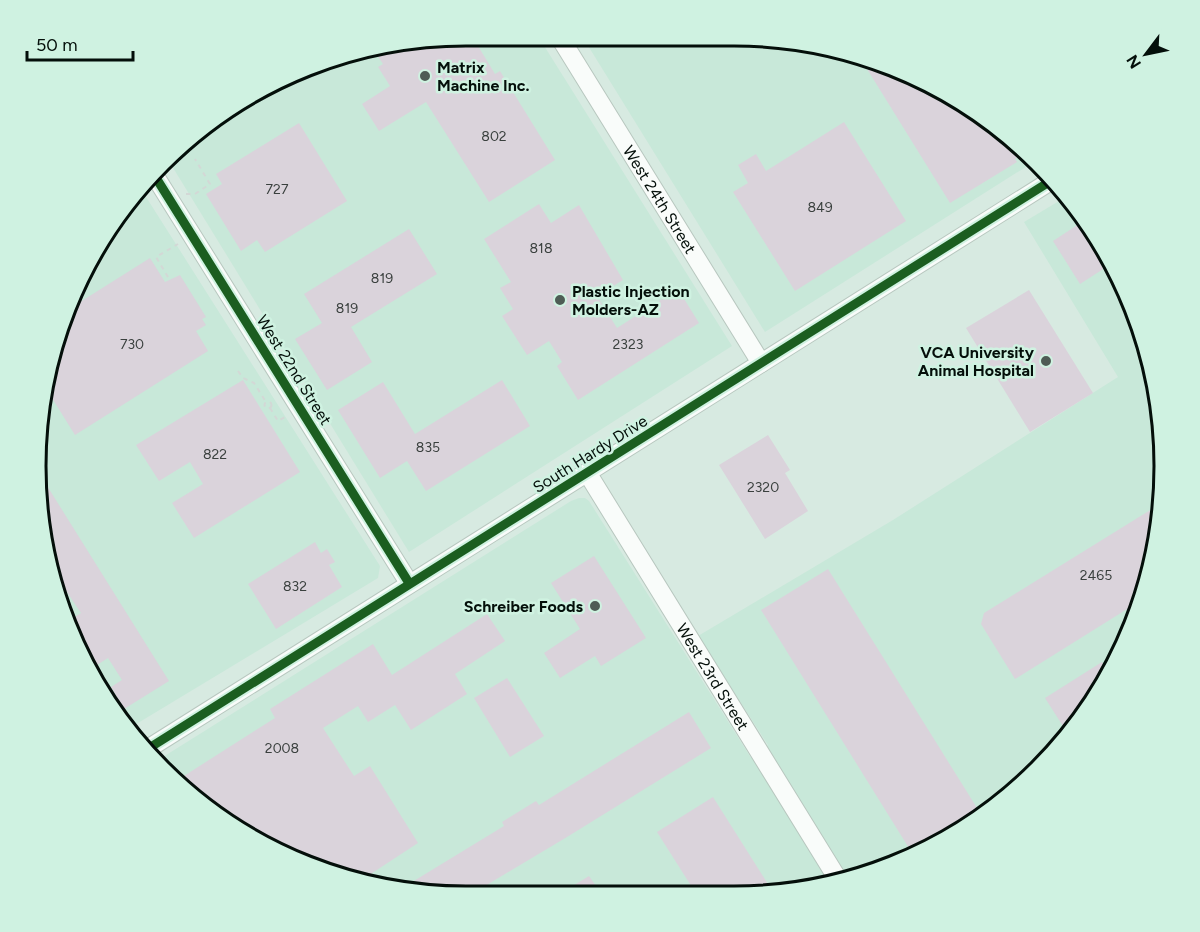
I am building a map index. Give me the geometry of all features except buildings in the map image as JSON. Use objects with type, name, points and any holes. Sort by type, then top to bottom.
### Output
[{"type":"street","name":"West 24th Street","points":[[565,46],[761,363]]},
{"type":"street","name":"West 22nd Street","points":[[158,181],[409,583]]},
{"type":"street","name":"South Hardy Drive","points":[[153,745],[1045,185]]},
{"type":"street","name":"West 23rd Street","points":[[588,474],[834,873]]},
{"type":"path","points":[[181,197],[188,193],[195,194],[210,184],[195,159]]},
{"type":"path","points":[[168,277],[156,257],[182,241]]},
{"type":"path","points":[[238,371],[243,378],[254,383],[266,402],[271,403],[270,408],[278,421],[289,415]]},
{"type":"path","points":[[256,387],[262,384]]},
{"type":"shaded area","points":[[466,46],[544,46],[732,346],[409,552],[172,166],[233,117],[280,90],[331,69],[411,50]]},
{"type":"shaded area","points":[[588,46],[761,47],[843,61],[895,78],[944,103],[989,133],[1027,166],[765,332]]},
{"type":"shaded area","points":[[145,196],[380,566],[378,578],[136,724],[117,699],[78,627],[61,575],[47,493],[47,439],[61,357],[78,305],[117,233]]},
{"type":"shaded area","points":[[1059,201],[1097,256],[1122,305],[1139,357],[1150,411],[1154,466],[1153,493],[1139,575],[1122,627],[1097,676],[1067,721],[1031,763],[967,815],[895,854],[843,871],[789,882],[734,886],[439,885],[357,871],[305,854],[233,815],[189,781],[163,757],[571,501],[585,498],[751,758],[768,745],[698,636],[893,520],[1118,377],[1024,222]]},
{"type":"cycle path","points":[[158,181],[409,583]]},
{"type":"cycle path","points":[[153,745],[1045,185]]},
{"type":"place","name":"Matrix Machine Inc.","points":[[425,76]]},
{"type":"place","name":"Plastic Injection Molders-AZ","points":[[560,300]]},
{"type":"place","name":"VCA University Animal Hospital","points":[[1046,361]]},
{"type":"place","name":"Schreiber Foods","points":[[595,606]]}]
